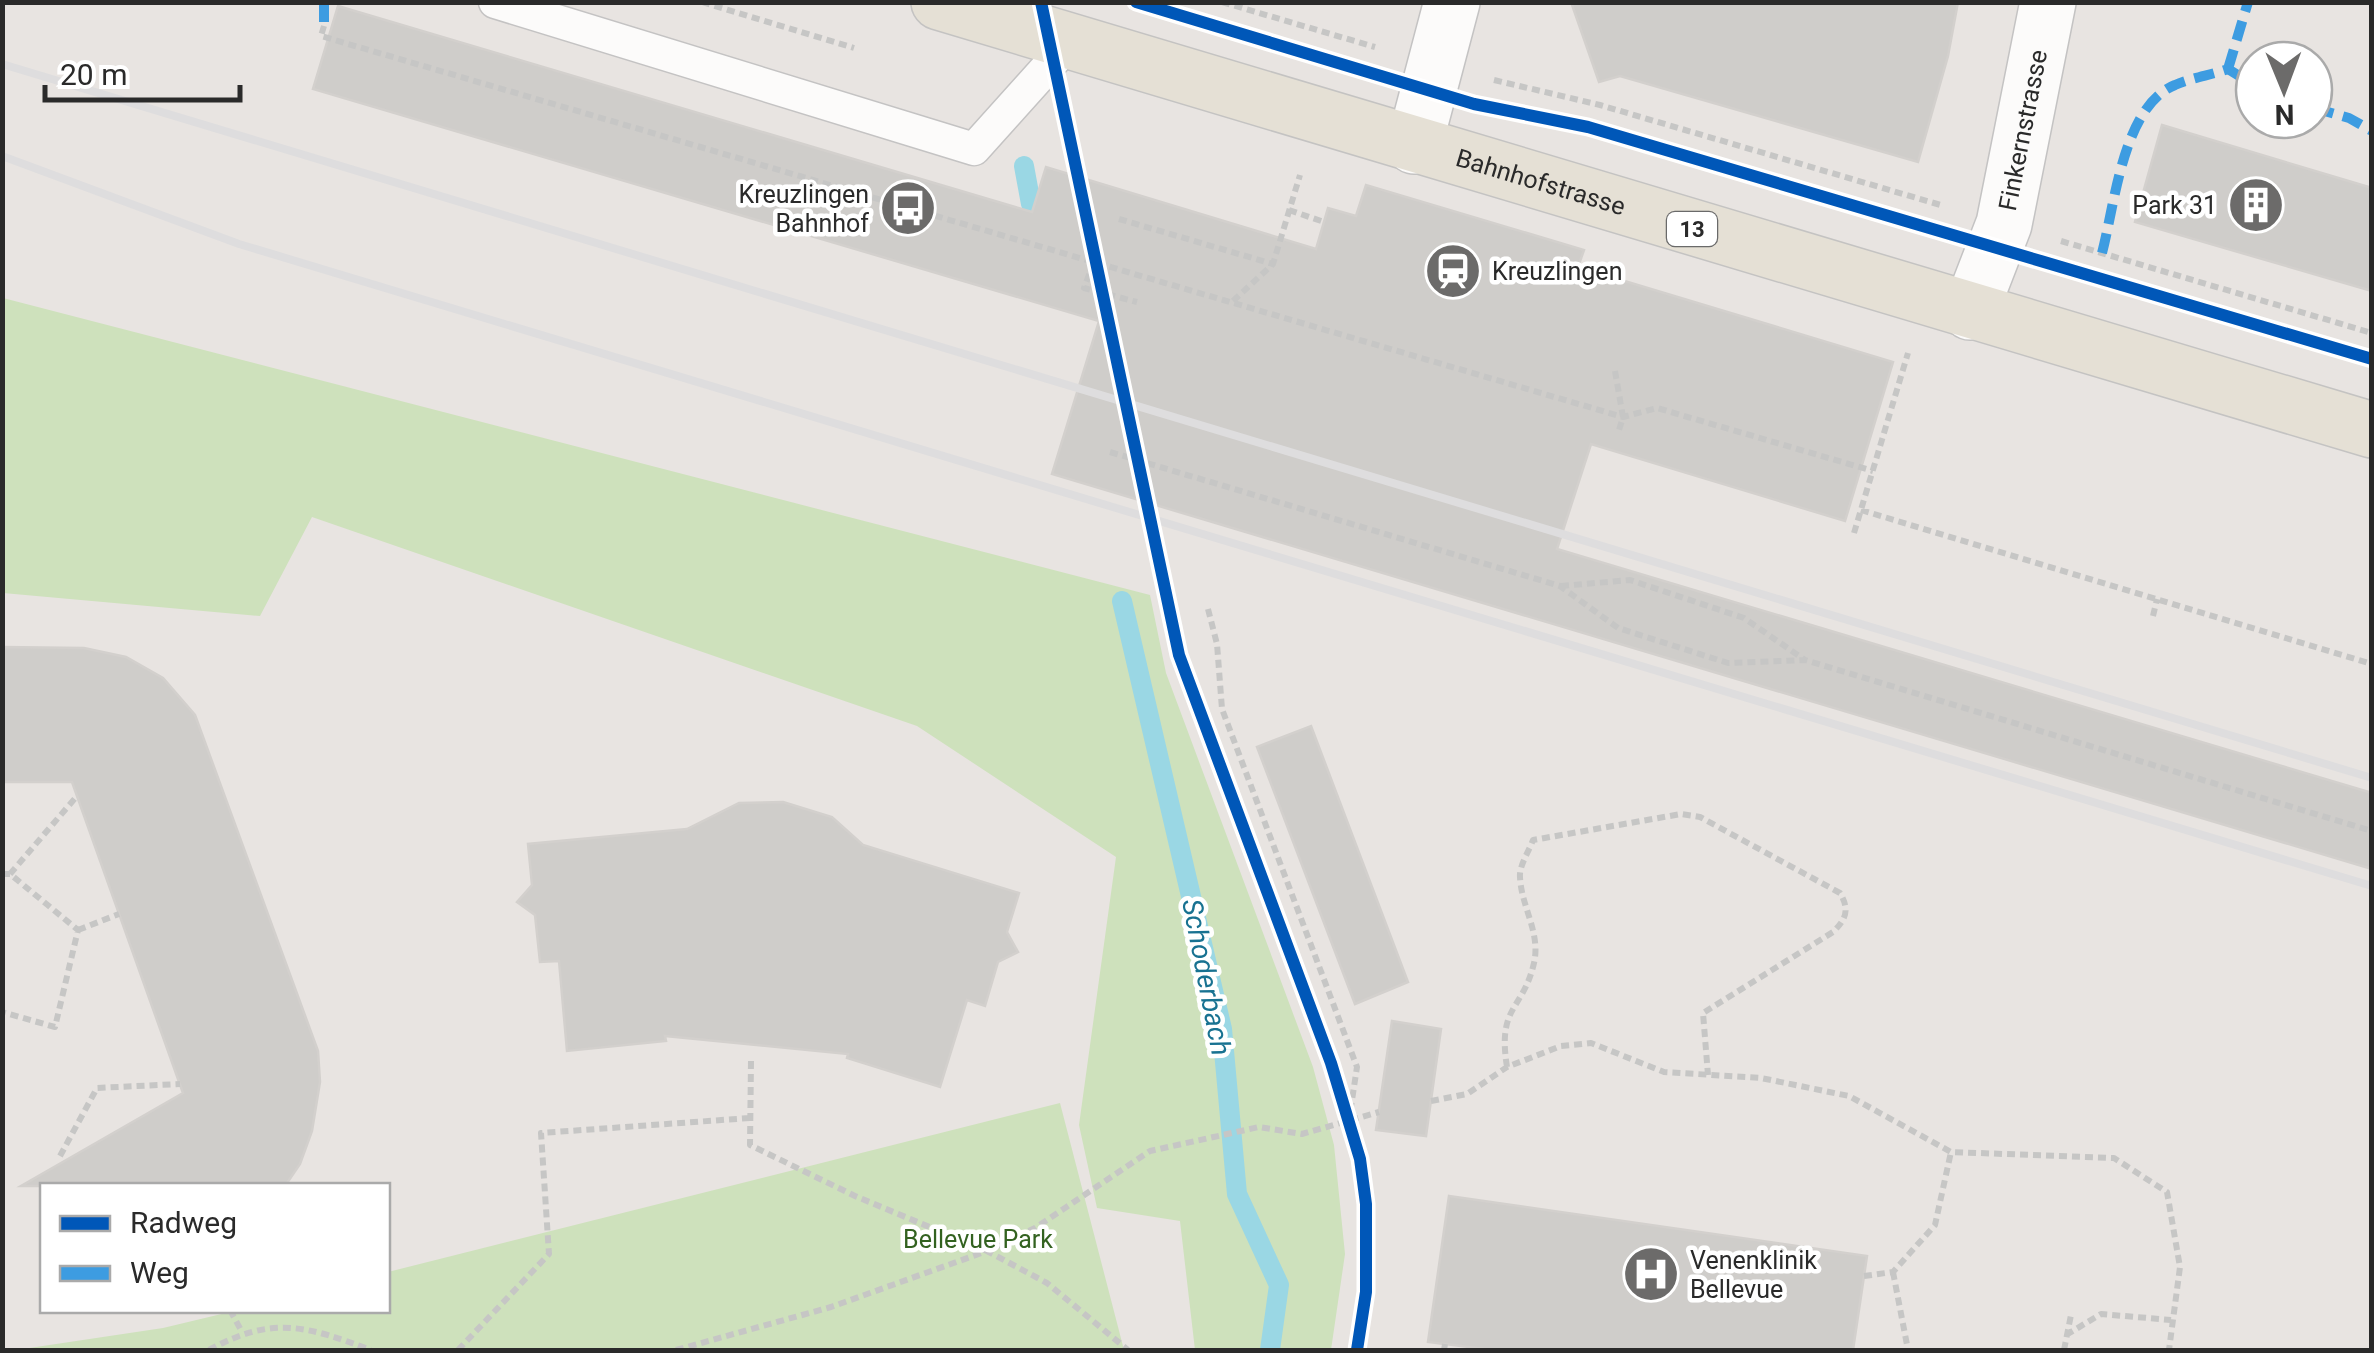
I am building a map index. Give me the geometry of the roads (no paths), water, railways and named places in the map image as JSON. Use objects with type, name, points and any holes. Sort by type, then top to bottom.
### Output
[{"type":"main road","name":"Bahnhofstrasse","points":[[939,2],[2372,430]]},
{"type":"street","points":[[1414,146],[1452,2]]},
{"type":"street","name":"Finkernstrasse","points":[[1970,312],[2004,224],[2048,2]]},
{"type":"lane","points":[[495,2],[974,150],[1071,41]]},
{"type":"waterway","name":"Schoderbach","points":[[1024,166],[1031,204]]},
{"type":"waterway","name":"Schoderbach","points":[[1122,601],[1222,1029],[1237,1194],[1279,1285],[1270,1350]]},
{"type":"railway","points":[[2,64],[2372,778]]},
{"type":"railway","points":[[2,156],[239,244],[2372,886]]},
{"type":"place","name":"Park 31","points":[[2256,205]]},
{"type":"place","name":"Kreuzlingen Bahnhof","points":[[908,208]]},
{"type":"place","name":"Kreuzlingen","points":[[1453,271]]},
{"type":"place","name":"Venenklinik Bellevue","points":[[1651,1274]]},
{"type":"park label","name":"Bellevue Park","points":[[978,1239]]}]
